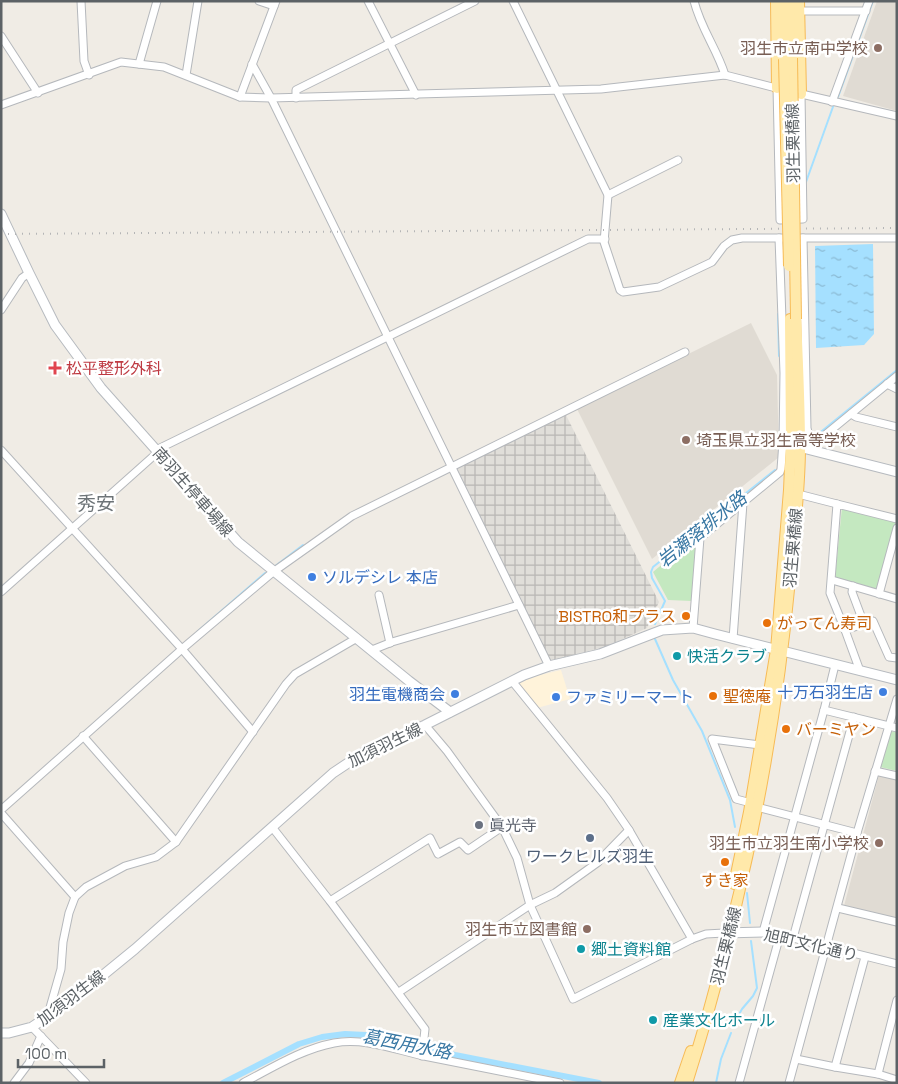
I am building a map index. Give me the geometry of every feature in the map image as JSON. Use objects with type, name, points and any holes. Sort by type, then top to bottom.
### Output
[{"type":"main road","points":[[776,1],[777,88]]},
{"type":"main road","name":"羽生栗橋線","points":[[754,805],[760,745],[779,651],[791,444],[793,319],[788,59],[784,1]]},
{"type":"main road","name":"羽生栗橋線","points":[[788,59],[791,1]]},
{"type":"main road","points":[[799,1],[801,94]]},
{"type":"main road","name":"南羽生停車場線","points":[[1,214],[28,273],[55,324],[101,388],[238,542],[273,572],[450,712]]},
{"type":"main road","points":[[791,444],[814,446],[897,472]]},
{"type":"main road","name":"羽生栗橋線","points":[[688,1083],[707,1019],[754,805],[779,651],[798,494],[791,444]]},
{"type":"main road","name":"加須羽生線","points":[[1,1032],[9,1033],[32,1027],[74,998],[135,949],[347,762],[366,751],[424,725],[512,681],[549,666],[600,654],[662,630],[693,628],[897,680]]},
{"type":"main road","name":"旭町文化通り","points":[[727,933],[763,932]]},
{"type":"main road","name":"羽生栗橋線","points":[[680,1083],[727,933]]},
{"type":"street","points":[[80,1],[84,61],[89,75]]},
{"type":"street","points":[[139,64],[158,1]]},
{"type":"street","points":[[186,75],[198,1]]},
{"type":"street","points":[[240,97],[275,4],[259,1]]},
{"type":"street","points":[[368,1],[416,95]]},
{"type":"street","points":[[296,98],[296,90],[475,1]]},
{"type":"street","points":[[513,1],[608,195],[605,239],[620,290],[623,292],[659,287],[712,262],[724,246],[732,240],[742,238],[897,238]]},
{"type":"street","points":[[694,1],[699,20],[721,62],[725,75]]},
{"type":"street","points":[[832,102],[870,1]]},
{"type":"street","points":[[804,11],[866,11]]},
{"type":"street","points":[[1,36],[38,93]]},
{"type":"street","points":[[1,105],[121,62],[164,67],[240,97],[271,98],[601,89],[725,75],[897,116]]},
{"type":"street","points":[[252,64],[271,98],[549,666]]},
{"type":"street","points":[[777,88],[780,220],[803,219],[801,94]]},
{"type":"street","points":[[608,195],[678,160]]},
{"type":"street","points":[[693,628],[700,538],[780,472],[791,444],[784,373],[779,238]]},
{"type":"street","points":[[803,238],[807,428],[814,446],[897,376]]},
{"type":"street","points":[[1,592],[157,451],[588,240],[605,239]]},
{"type":"street","points":[[1,310],[22,278],[28,273]]},
{"type":"street","points":[[75,897],[1,812],[83,736],[273,572],[352,516],[685,352]]},
{"type":"street","points":[[886,384],[897,389]]},
{"type":"street","points":[[852,414],[856,417],[897,427]]},
{"type":"street","points":[[1,450],[182,649],[252,732]]},
{"type":"street","points":[[798,494],[897,519]]},
{"type":"street","points":[[733,638],[743,503]]},
{"type":"street","points":[[837,504],[830,593],[860,671]]},
{"type":"street","points":[[879,594],[897,528]]},
{"type":"street","points":[[832,580],[897,599]]},
{"type":"street","points":[[853,586],[852,592],[864,624]]},
{"type":"street","points":[[379,595],[390,643]]},
{"type":"street","points":[[372,650],[519,605]]},
{"type":"street","points":[[845,630],[873,621],[889,657],[897,658]]},
{"type":"street","points":[[47,1018],[61,969],[63,942],[69,913],[75,897],[86,887],[125,866],[156,857],[176,842],[284,686],[295,674],[357,638]]},
{"type":"street","points":[[763,932],[835,665]]},
{"type":"street","points":[[512,681],[607,798],[629,830],[692,939]]},
{"type":"street","points":[[789,1083],[875,771],[893,727],[897,699]]},
{"type":"street","points":[[824,710],[893,727]]},
{"type":"street","points":[[794,938],[854,717]]},
{"type":"street","points":[[424,725],[447,752],[502,827],[517,858],[530,905],[573,999],[692,939],[706,934],[727,933]]},
{"type":"street","points":[[83,736],[176,842]]},
{"type":"street","points":[[760,745],[712,739],[736,799],[794,817],[857,833]]},
{"type":"street","points":[[875,771],[897,776]]},
{"type":"street","points":[[272,827],[399,992],[425,1029],[422,1056]]},
{"type":"street","points":[[330,902],[430,838],[438,854],[460,842],[468,850],[502,827]]},
{"type":"street","points":[[399,992],[530,905],[576,878],[596,863],[629,830]]},
{"type":"street","points":[[838,908],[897,922]]},
{"type":"street","name":"旭町文化通り","points":[[763,932],[897,964]]},
{"type":"street","points":[[739,1083],[780,935]]},
{"type":"street","points":[[835,1067],[865,957]]},
{"type":"street","points":[[878,1074],[897,1000]]},
{"type":"street","points":[[32,1027],[86,1083]]},
{"type":"street","points":[[14,1083],[28,1064],[41,1036]]},
{"type":"street","points":[[243,1083],[294,1058],[336,1043],[363,1042],[422,1056],[560,1083]]},
{"type":"street","points":[[796,1059],[878,1074],[897,1080]]},
{"type":"shaded area","name":"羽生市立南中学校","points":[[877,1],[897,1],[897,111],[843,96]]},
{"type":"shaded area","name":"埼玉県立羽生高等学校","points":[[751,323],[777,375],[779,457],[652,559],[577,409]]},
{"type":"shaded area","points":[[566,415],[659,602],[647,628],[605,647],[550,661],[455,469]]},
{"type":"shaded area","points":[[561,670],[570,699],[537,708],[518,685],[536,676]]},
{"type":"shaded area","name":"羽生市立羽生南小学校","points":[[879,775],[897,780],[897,919],[844,906]]},
{"type":"green space","points":[[842,507],[896,521],[878,590],[835,578]]},
{"type":"green space","points":[[696,536],[692,601],[668,600],[653,572]]},
{"type":"green space","points":[[890,731],[897,732],[897,771],[880,767]]},
{"type":"water","points":[[873,244],[874,334],[864,345],[816,348],[815,246]]},
{"type":"waterway","points":[[838,97],[873,1]]},
{"type":"waterway","points":[[806,182],[834,104]]},
{"type":"waterway","points":[[778,314],[779,356]]},
{"type":"waterway","name":"岩瀬落排水路","points":[[817,435],[897,370]]},
{"type":"waterway","name":"岩瀬落排水路","points":[[655,624],[665,601],[652,578],[651,572],[653,567],[775,470]]},
{"type":"waterway","points":[[274,567],[303,545]]},
{"type":"waterway","points":[[197,632],[265,573]]},
{"type":"waterway","name":"岩瀬落排水路","points":[[655,639],[673,680],[702,731],[730,800],[735,827]]},
{"type":"waterway","name":"岩瀬落排水路","points":[[747,893],[750,923]]},
{"type":"waterway","name":"岩瀬落排水路","points":[[733,1025],[757,988],[751,941]]},
{"type":"waterway","name":"岩瀬落排水路","points":[[716,1083],[721,1059],[731,1033]]},
{"type":"waterway","name":"葛西用水路","points":[[223,1083],[299,1044],[322,1037],[345,1034],[366,1035],[455,1055],[599,1083]]},
{"type":"railway","points":[[1,234],[897,228]]},
{"type":"place","name":"羽生市立南中学校","points":[[878,48]]},
{"type":"place","name":"松平整形外科","points":[[55,368]]},
{"type":"place","name":"埼玉県立羽生高等学校","points":[[686,440]]},
{"type":"place","name":"ソルデシレ 本店","points":[[312,577]]},
{"type":"place","name":"BISTRO和プラス","points":[[686,616]]},
{"type":"place","name":"がってん寿司","points":[[767,623]]},
{"type":"place","name":"快活クラブ","points":[[677,656]]},
{"type":"place","name":"十万石羽生店","points":[[883,692]]},
{"type":"place","name":"羽生電機商会","points":[[455,694]]},
{"type":"place","name":"聖徳庵","points":[[713,696]]},
{"type":"place","name":"ファミリーマート","points":[[556,697]]},
{"type":"place","name":"バーミヤン","points":[[786,729]]},
{"type":"place","name":"眞光寺","points":[[479,825]]},
{"type":"place","name":"ワークヒルズ羽生","points":[[590,838]]},
{"type":"place","name":"羽生市立羽生南小学校","points":[[879,843]]},
{"type":"place","name":"すき家","points":[[725,862]]},
{"type":"place","name":"羽生市立図書館","points":[[587,929]]},
{"type":"place","name":"郷土資料館","points":[[581,949]]},
{"type":"place","name":"産業文化ホール","points":[[653,1020]]},
{"type":"district","name":"秀安","points":[[96,503]]}]
